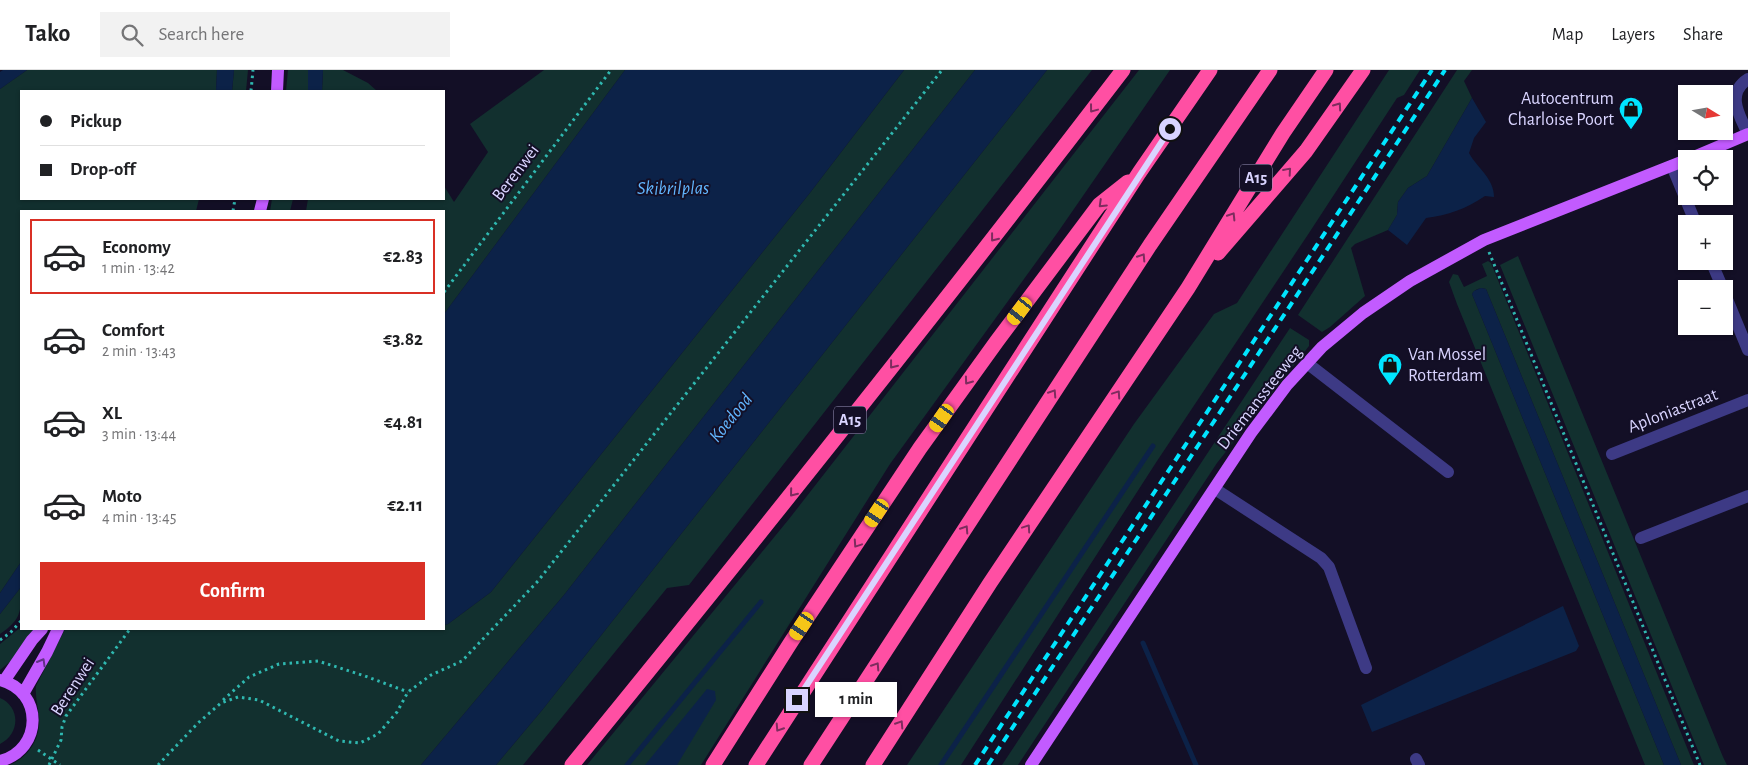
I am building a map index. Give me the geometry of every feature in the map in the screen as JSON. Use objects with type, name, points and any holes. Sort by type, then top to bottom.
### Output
[{"type":"highway","name":"A15","points":[[572,765],[804,479],[1123,70]]},
{"type":"highway","points":[[756,765],[1139,173],[1210,70]]},
{"type":"highway","points":[[811,765],[1145,254],[1270,70]]},
{"type":"highway","name":"A15","points":[[873,765],[990,583],[1188,288],[1283,133],[1326,70]]},
{"type":"highway","name":"A15","points":[[1188,288],[1306,151],[1363,70]]},
{"type":"highway","points":[[713,765],[791,642],[915,456],[997,342],[1099,205],[1139,173]]},
{"type":"main road","points":[[277,90],[278,70]]},
{"type":"main road","name":"Driemanssteeweg","points":[[1710,150],[1748,134]]},
{"type":"main road","name":"Driemanssteeweg","points":[[1031,765],[1251,433],[1307,363],[1322,348],[1371,308],[1410,281],[1484,240],[1678,163]]},
{"type":"main road","points":[[0,762],[13,756],[27,742],[32,730],[33,718],[30,705],[23,694],[14,686],[2,681],[41,630]]},
{"type":"main road","points":[[23,694],[48,652],[58,630]]},
{"type":"street","points":[[1748,79],[1744,82],[1736,96],[1735,104],[1748,134]]},
{"type":"street","points":[[1672,166],[1692,215]]},
{"type":"street","points":[[1733,314],[1748,350]]},
{"type":"street","points":[[1307,363],[1448,472]]},
{"type":"street","name":"Aploniastraat","points":[[1612,454],[1748,400]]},
{"type":"street","points":[[1215,489],[1320,558],[1328,567],[1366,668]]},
{"type":"street","points":[[1641,538],[1748,496]]},
{"type":"path","points":[[251,90],[253,70]]},
{"type":"path","name":"Berenwei","points":[[445,291],[611,70]]},
{"type":"path","points":[[221,702],[238,698],[259,700],[339,741],[360,743],[378,734],[397,712],[408,692],[432,675],[462,661],[538,581],[942,70]]},
{"type":"path","points":[[1484,240],[1700,765]]},
{"type":"path","points":[[0,640],[20,622]]},
{"type":"path","name":"Berenwei","points":[[49,765],[62,740],[62,727],[66,716],[129,630]]},
{"type":"path","points":[[158,765],[198,723],[250,677],[279,664],[318,661],[408,692]]},
{"type":"path","points":[[27,742],[60,765]]},
{"type":"green space","points":[[27,70],[217,70],[216,90],[20,90],[20,200],[199,200],[196,210],[20,210],[20,563],[0,593],[0,89]]},
{"type":"green space","points":[[234,70],[248,70],[246,90],[232,90]]},
{"type":"green space","points":[[288,70],[308,70],[308,90],[286,90]]},
{"type":"green space","points":[[323,70],[343,70],[368,83],[376,90],[322,90]]},
{"type":"green space","points":[[544,70],[625,70],[445,313],[445,210],[306,210],[308,200],[445,200],[445,188],[454,202],[488,152],[470,124]]},
{"type":"green space","points":[[904,70],[975,70],[564,595],[421,765],[10,765],[17,762],[28,752],[36,739],[39,717],[36,686],[64,630],[445,630],[445,625],[491,592],[809,194]]},
{"type":"green space","points":[[1047,70],[1092,70],[689,585],[667,588],[523,765],[496,765],[543,709]]},
{"type":"green space","points":[[1139,70],[1170,70],[1058,232],[890,464],[701,765],[587,765],[789,519]]},
{"type":"green space","points":[[1389,70],[1420,70],[1404,95],[1397,98],[1157,461],[961,765],[907,765],[1134,424],[1214,314],[1237,303]]},
{"type":"green space","points":[[1457,70],[1472,70],[1464,81],[1472,98],[1427,176],[1408,188],[1398,202],[1397,215],[1388,230],[1355,244],[1351,248],[1365,296],[1322,332],[1298,315]]},
{"type":"green space","points":[[272,200],[293,200],[290,210],[270,210]]},
{"type":"green space","points":[[1518,256],[1727,765],[1704,765],[1500,265]]},
{"type":"green space","points":[[1488,261],[1491,263],[1694,765],[1681,765],[1486,289],[1478,289],[1472,294],[1664,765],[1645,765],[1449,282],[1453,274],[1458,275],[1464,287],[1487,276],[1482,264]]},
{"type":"green space","points":[[1290,328],[1309,340],[1309,346],[1217,463],[1018,765],[1002,765]]},
{"type":"green space","points":[[20,588],[19,614],[13,624],[0,634],[0,614]]},
{"type":"green space","points":[[20,628],[20,630],[33,630],[12,660],[0,670],[0,644]]},
{"type":"green space","points":[[0,698],[12,708],[15,714],[15,721],[11,734],[7,740],[0,744]]},
{"type":"water","points":[[3,70],[27,70],[0,89],[0,72]]},
{"type":"water","points":[[217,70],[234,70],[232,90],[216,90]]},
{"type":"water","points":[[308,70],[323,70],[322,90],[308,90]]},
{"type":"water","name":"Skibrilplas","points":[[625,70],[904,70],[809,194],[491,592],[445,625],[445,313]]},
{"type":"water","name":"Koedood","points":[[975,70],[1047,70],[543,709],[496,765],[421,765],[564,595]]},
{"type":"water","points":[[1472,98],[1486,122],[1474,138],[1469,153],[1491,184],[1494,197],[1485,196],[1457,211],[1426,218],[1407,245],[1388,230],[1397,215],[1398,202],[1408,188],[1427,176]]},
{"type":"water","points":[[1481,288],[1486,289],[1681,765],[1664,765],[1472,294]]},
{"type":"water","points":[[20,563],[20,588],[0,614],[0,593]]},
{"type":"water","points":[[1563,606],[1579,646],[1576,651],[1372,732],[1361,705]]},
{"type":"water","points":[[707,689],[715,691],[716,700],[677,765],[645,765]]},
{"type":"waterway","points":[[941,765],[1153,446]]},
{"type":"waterway","points":[[627,765],[761,602]]},
{"type":"waterway","points":[[1143,643],[1196,765]]},
{"type":"railway","points":[[975,765],[1432,70]]},
{"type":"railway","points":[[988,765],[1445,70]]},
{"type":"place","name":"Autocentrum Charloise Poort","points":[[1631,130]]},
{"type":"place","name":"Van Mossel Rotterdam","points":[[1390,386]]},
{"type":"route","points":[[797,700],[1139,173],[1170,129]]}]
